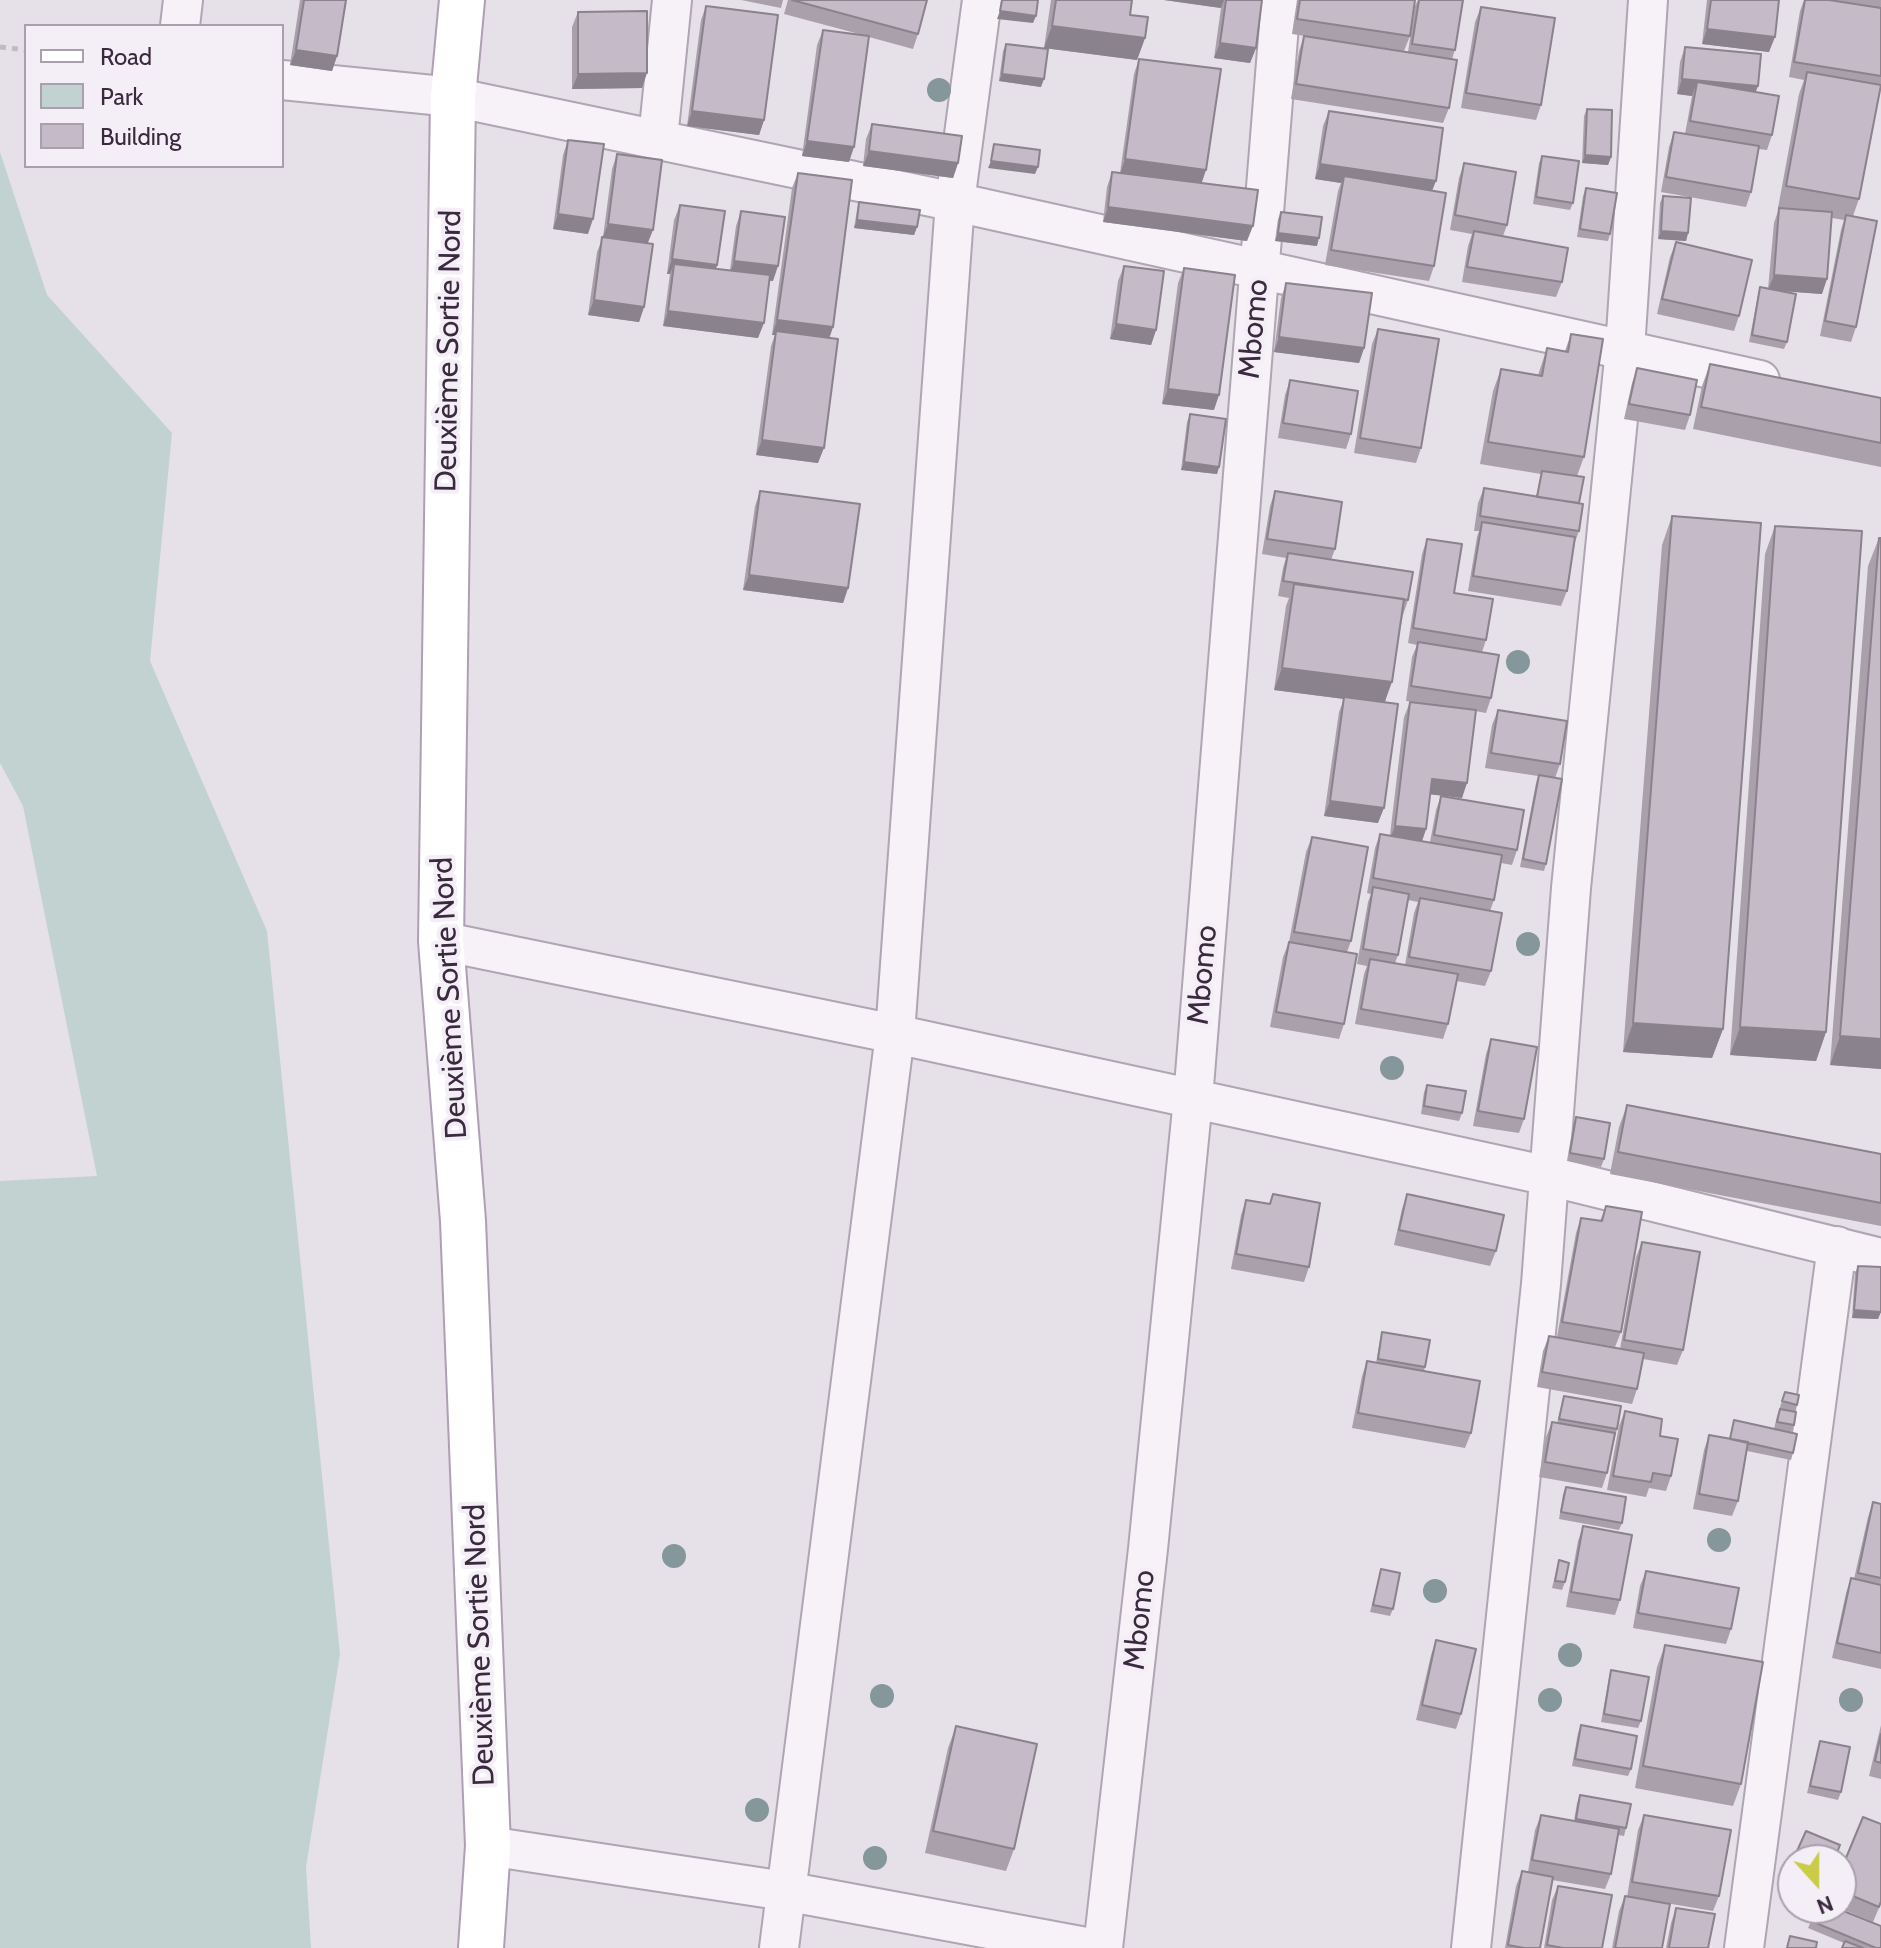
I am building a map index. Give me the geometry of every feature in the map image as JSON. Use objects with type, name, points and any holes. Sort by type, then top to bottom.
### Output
[{"type":"main road","name":"Deuxième Sortie Nord","points":[[462,0],[453,97],[441,941],[463,1221],[488,1846],[481,1948]]},
{"type":"street","points":[[180,24],[183,0]]},
{"type":"street","points":[[658,139],[672,0]]},
{"type":"street","points":[[779,1948],[895,1034],[955,202],[982,0]]},
{"type":"street","name":"Mbomo","points":[[1103,1948],[1193,1099],[1281,0]]},
{"type":"street","points":[[1471,1948],[1536,1332],[1573,873],[1625,349],[1648,0]]},
{"type":"street","points":[[284,80],[453,97],[955,202],[1791,387]]},
{"type":"street","points":[[441,941],[895,1034],[1549,1176],[1881,1258]]},
{"type":"street","points":[[1744,1948],[1837,1246]]},
{"type":"street","points":[[488,1846],[785,1891],[1091,1948]]},
{"type":"path","points":[[0,47],[24,50]]},
{"type":"green space","points":[[0,152],[47,295],[172,433],[150,661],[267,931],[340,1654],[306,1867],[311,1948],[0,1948],[0,1181],[97,1176],[23,806],[0,763]]},
{"type":"building","points":[[304,0],[346,0],[337,56],[296,50]]},
{"type":"building","points":[[792,0],[927,0],[918,34]]},
{"type":"building","points":[[1002,0],[1038,0],[1036,16],[1000,11]]},
{"type":"building","points":[[1056,0],[1132,0],[1130,15],[1148,17],[1145,38],[1052,26]]},
{"type":"building","points":[[1226,0],[1262,0],[1256,48],[1220,43]]},
{"type":"building","points":[[1300,0],[1415,0],[1410,36],[1297,19]]},
{"type":"building","points":[[1419,0],[1463,0],[1455,50],[1412,44]]},
{"type":"building","points":[[1711,0],[1779,0],[1775,37],[1707,29]]},
{"type":"building","points":[[1805,0],[1829,0],[1881,8],[1881,76],[1794,62]]},
{"type":"building","points":[[706,6],[778,15],[764,120],[692,111]]},
{"type":"building","points":[[1481,7],[1555,18],[1541,105],[1466,93]]},
{"type":"building","points":[[647,11],[647,73],[578,74],[578,12]]},
{"type":"building","points":[[823,30],[869,36],[854,147],[807,141]]},
{"type":"building","points":[[1304,36],[1457,60],[1449,108],[1296,84]]},
{"type":"building","points":[[1006,44],[1048,49],[1044,79],[1002,74]]},
{"type":"building","points":[[1685,47],[1761,54],[1758,86],[1682,79]]},
{"type":"building","points":[[1139,59],[1221,69],[1206,170],[1125,159]]},
{"type":"building","points":[[1807,72],[1881,85],[1859,199],[1786,186]]},
{"type":"building","points":[[1697,82],[1779,96],[1772,135],[1690,121]]},
{"type":"building","points":[[1587,109],[1612,110],[1611,157],[1585,155]]},
{"type":"building","points":[[1329,111],[1443,128],[1436,181],[1320,164]]},
{"type":"building","points":[[872,124],[962,136],[958,163],[869,151]]},
{"type":"building","points":[[1674,132],[1759,146],[1751,192],[1666,177]]},
{"type":"building","points":[[568,140],[604,144],[593,219],[558,214]]},
{"type":"building","points":[[994,144],[1040,150],[1038,167],[991,161]]},
{"type":"building","points":[[617,154],[662,160],[653,230],[608,224]]},
{"type":"building","points":[[1542,156],[1579,161],[1573,203],[1536,197]]},
{"type":"building","points":[[1464,163],[1516,172],[1507,225],[1455,215]]},
{"type":"building","points":[[1112,172],[1258,190],[1253,226],[1108,207]]},
{"type":"building","points":[[798,173],[852,180],[833,327],[777,320]]},
{"type":"building","points":[[1344,176],[1446,193],[1434,266],[1331,250]]},
{"type":"building","points":[[1586,188],[1617,193],[1610,234],[1580,229]]},
{"type":"building","points":[[1663,196],[1691,198],[1688,233],[1661,231]]},
{"type":"building","points":[[859,202],[920,210],[917,227],[857,220]]},
{"type":"building","points":[[680,205],[725,211],[717,265],[672,259]]},
{"type":"building","points":[[1779,208],[1832,212],[1827,279],[1774,275]]},
{"type":"building","points":[[741,211],[785,217],[778,266],[734,261]]},
{"type":"building","points":[[1281,212],[1322,217],[1319,238],[1278,233]]},
{"type":"building","points":[[1846,215],[1877,221],[1856,327],[1825,321]]},
{"type":"building","points":[[1474,231],[1568,248],[1562,282],[1467,267]]},
{"type":"building","points":[[602,237],[653,244],[644,307],[594,300]]},
{"type":"building","points":[[1676,242],[1752,260],[1739,316],[1662,299]]},
{"type":"building","points":[[674,264],[770,275],[764,323],[668,311]]},
{"type":"building","points":[[1124,266],[1164,271],[1156,330],[1116,324]]},
{"type":"building","points":[[1184,268],[1235,275],[1219,395],[1168,389]]},
{"type":"building","points":[[1286,283],[1372,293],[1364,348],[1279,337]]},
{"type":"building","points":[[1760,287],[1796,294],[1787,342],[1752,335]]},
{"type":"building","points":[[1378,329],[1439,339],[1421,448],[1360,438]]},
{"type":"building","points":[[776,331],[838,339],[824,448],[762,440]]},
{"type":"building","points":[[1571,334],[1603,339],[1584,457],[1488,442],[1501,369],[1542,376],[1547,348],[1568,352]]},
{"type":"building","points":[[1710,364],[1881,398],[1881,443],[1701,407]]},
{"type":"building","points":[[1637,368],[1697,380],[1690,415],[1629,404]]},
{"type":"building","points":[[1290,380],[1358,391],[1351,434],[1283,423]]},
{"type":"building","points":[[1190,414],[1226,419],[1219,467],[1184,462]]},
{"type":"building","points":[[1542,471],[1584,477],[1579,503],[1537,497]]},
{"type":"building","points":[[1484,488],[1583,504],[1579,531],[1480,516]]},
{"type":"building","points":[[760,491],[860,504],[848,588],[749,575]]},
{"type":"building","points":[[1275,491],[1342,502],[1335,549],[1267,539]]},
{"type":"building","points":[[1672,516],[1761,523],[1723,1029],[1633,1023]]},
{"type":"building","points":[[1482,522],[1575,537],[1567,591],[1473,576]]},
{"type":"building","points":[[1775,526],[1862,531],[1826,1032],[1740,1027]]},
{"type":"building","points":[[1881,538],[1881,1039],[1840,1036]]},
{"type":"building","points":[[1427,539],[1462,544],[1454,593],[1493,599],[1486,640],[1413,628]]},
{"type":"building","points":[[1288,553],[1413,572],[1408,600],[1283,581]]},
{"type":"building","points":[[1294,584],[1404,599],[1392,682],[1282,668]]},
{"type":"building","points":[[1418,642],[1499,655],[1491,698],[1411,686]]},
{"type":"building","points":[[1344,697],[1398,704],[1384,808],[1330,801]]},
{"type":"building","points":[[1410,702],[1476,710],[1467,783],[1432,779],[1426,829],[1395,826]]},
{"type":"building","points":[[1498,710],[1567,721],[1560,764],[1491,753]]},
{"type":"building","points":[[1539,775],[1562,779],[1546,864],[1523,859]]},
{"type":"building","points":[[1441,796],[1524,810],[1517,850],[1434,835]]},
{"type":"building","points":[[1380,834],[1502,855],[1494,900],[1373,878]]},
{"type":"building","points":[[1312,837],[1368,847],[1351,941],[1294,932]]},
{"type":"building","points":[[1373,887],[1409,894],[1398,955],[1363,949]]},
{"type":"building","points":[[1420,898],[1502,913],[1491,971],[1409,957]]},
{"type":"building","points":[[1289,942],[1357,954],[1344,1024],[1276,1012]]},
{"type":"building","points":[[1370,959],[1458,974],[1448,1024],[1361,1009]]},
{"type":"building","points":[[1491,1039],[1537,1047],[1524,1119],[1478,1111]]},
{"type":"building","points":[[1427,1085],[1466,1091],[1462,1113],[1424,1106]]},
{"type":"building","points":[[1627,1105],[1881,1154],[1881,1203],[1618,1152]]},
{"type":"building","points":[[1576,1117],[1610,1123],[1604,1159],[1570,1153]]},
{"type":"building","points":[[1273,1194],[1320,1203],[1309,1267],[1236,1254],[1246,1200],[1270,1204]]},
{"type":"building","points":[[1407,1194],[1504,1215],[1496,1251],[1399,1230]]},
{"type":"building","points":[[1606,1206],[1642,1212],[1621,1332],[1562,1322],[1581,1218],[1602,1221]]},
{"type":"building","points":[[1642,1242],[1700,1252],[1683,1350],[1624,1340]]},
{"type":"building","points":[[1858,1266],[1881,1267],[1881,1312],[1854,1310]]},
{"type":"building","points":[[1382,1332],[1430,1340],[1425,1367],[1378,1359]]},
{"type":"building","points":[[1549,1336],[1644,1353],[1637,1389],[1542,1372]]},
{"type":"building","points":[[1367,1361],[1480,1381],[1471,1433],[1358,1413]]},
{"type":"building","points":[[1785,1392],[1799,1395],[1797,1405],[1782,1401]]},
{"type":"building","points":[[1564,1396],[1621,1406],[1617,1429],[1559,1419]]},
{"type":"building","points":[[1780,1409],[1796,1412],[1794,1425],[1777,1422]]},
{"type":"building","points":[[1625,1411],[1662,1419],[1660,1436],[1678,1439],[1671,1476],[1653,1473],[1651,1482],[1613,1476]]},
{"type":"building","points":[[1734,1420],[1797,1434],[1793,1453],[1730,1439]]},
{"type":"building","points":[[1552,1422],[1615,1433],[1607,1473],[1545,1462]]},
{"type":"building","points":[[1709,1435],[1748,1442],[1738,1501],[1699,1494]]},
{"type":"building","points":[[1566,1487],[1626,1497],[1622,1523],[1561,1512]]},
{"type":"building","points":[[1873,1502],[1881,1504],[1881,1578],[1858,1573]]},
{"type":"building","points":[[1583,1526],[1632,1535],[1620,1600],[1571,1592]]},
{"type":"building","points":[[1559,1560],[1569,1563],[1565,1582],[1555,1581]]},
{"type":"building","points":[[1381,1569],[1400,1573],[1393,1609],[1373,1605]]},
{"type":"building","points":[[1646,1571],[1739,1588],[1731,1629],[1638,1613]]},
{"type":"building","points":[[1851,1578],[1881,1585],[1881,1653],[1837,1643]]},
{"type":"building","points":[[1436,1640],[1476,1649],[1461,1714],[1422,1705]]},
{"type":"building","points":[[1665,1645],[1763,1662],[1741,1784],[1643,1766]]},
{"type":"building","points":[[1611,1670],[1649,1677],[1641,1721],[1604,1714]]},
{"type":"building","points":[[1581,1725],[1637,1736],[1631,1769],[1575,1759]]},
{"type":"building","points":[[956,1726],[1037,1744],[1014,1849],[933,1831]]},
{"type":"building","points":[[1881,1734],[1881,1763],[1875,1761]]},
{"type":"building","points":[[1820,1741],[1850,1747],[1841,1792],[1810,1786]]},
{"type":"building","points":[[1580,1795],[1631,1804],[1626,1828],[1576,1819]]},
{"type":"building","points":[[1541,1815],[1619,1829],[1611,1874],[1532,1860]]},
{"type":"building","points":[[1644,1815],[1731,1830],[1719,1896],[1632,1882]]},
{"type":"building","points":[[1863,1817],[1881,1824],[1879,1907],[1857,1898],[1857,1844],[1852,1844]]},
{"type":"building","points":[[1806,1831],[1838,1844],[1800,1844]]},
{"type":"building","points":[[1522,1871],[1553,1877],[1540,1948],[1508,1945]]},
{"type":"building","points":[[1558,1886],[1612,1895],[1602,1948],[1547,1945]]},
{"type":"building","points":[[1625,1896],[1670,1904],[1662,1948],[1615,1948]]},
{"type":"building","points":[[1676,1908],[1715,1914],[1708,1948],[1669,1948]]},
{"type":"building","points":[[1857,1916],[1881,1926],[1881,1948],[1818,1924],[1857,1924]]},
{"type":"building","points":[[1790,1936],[1817,1942],[1816,1948],[1787,1948]]},
{"type":"building","points":[[1845,1941],[1863,1948],[1842,1948]]}]
